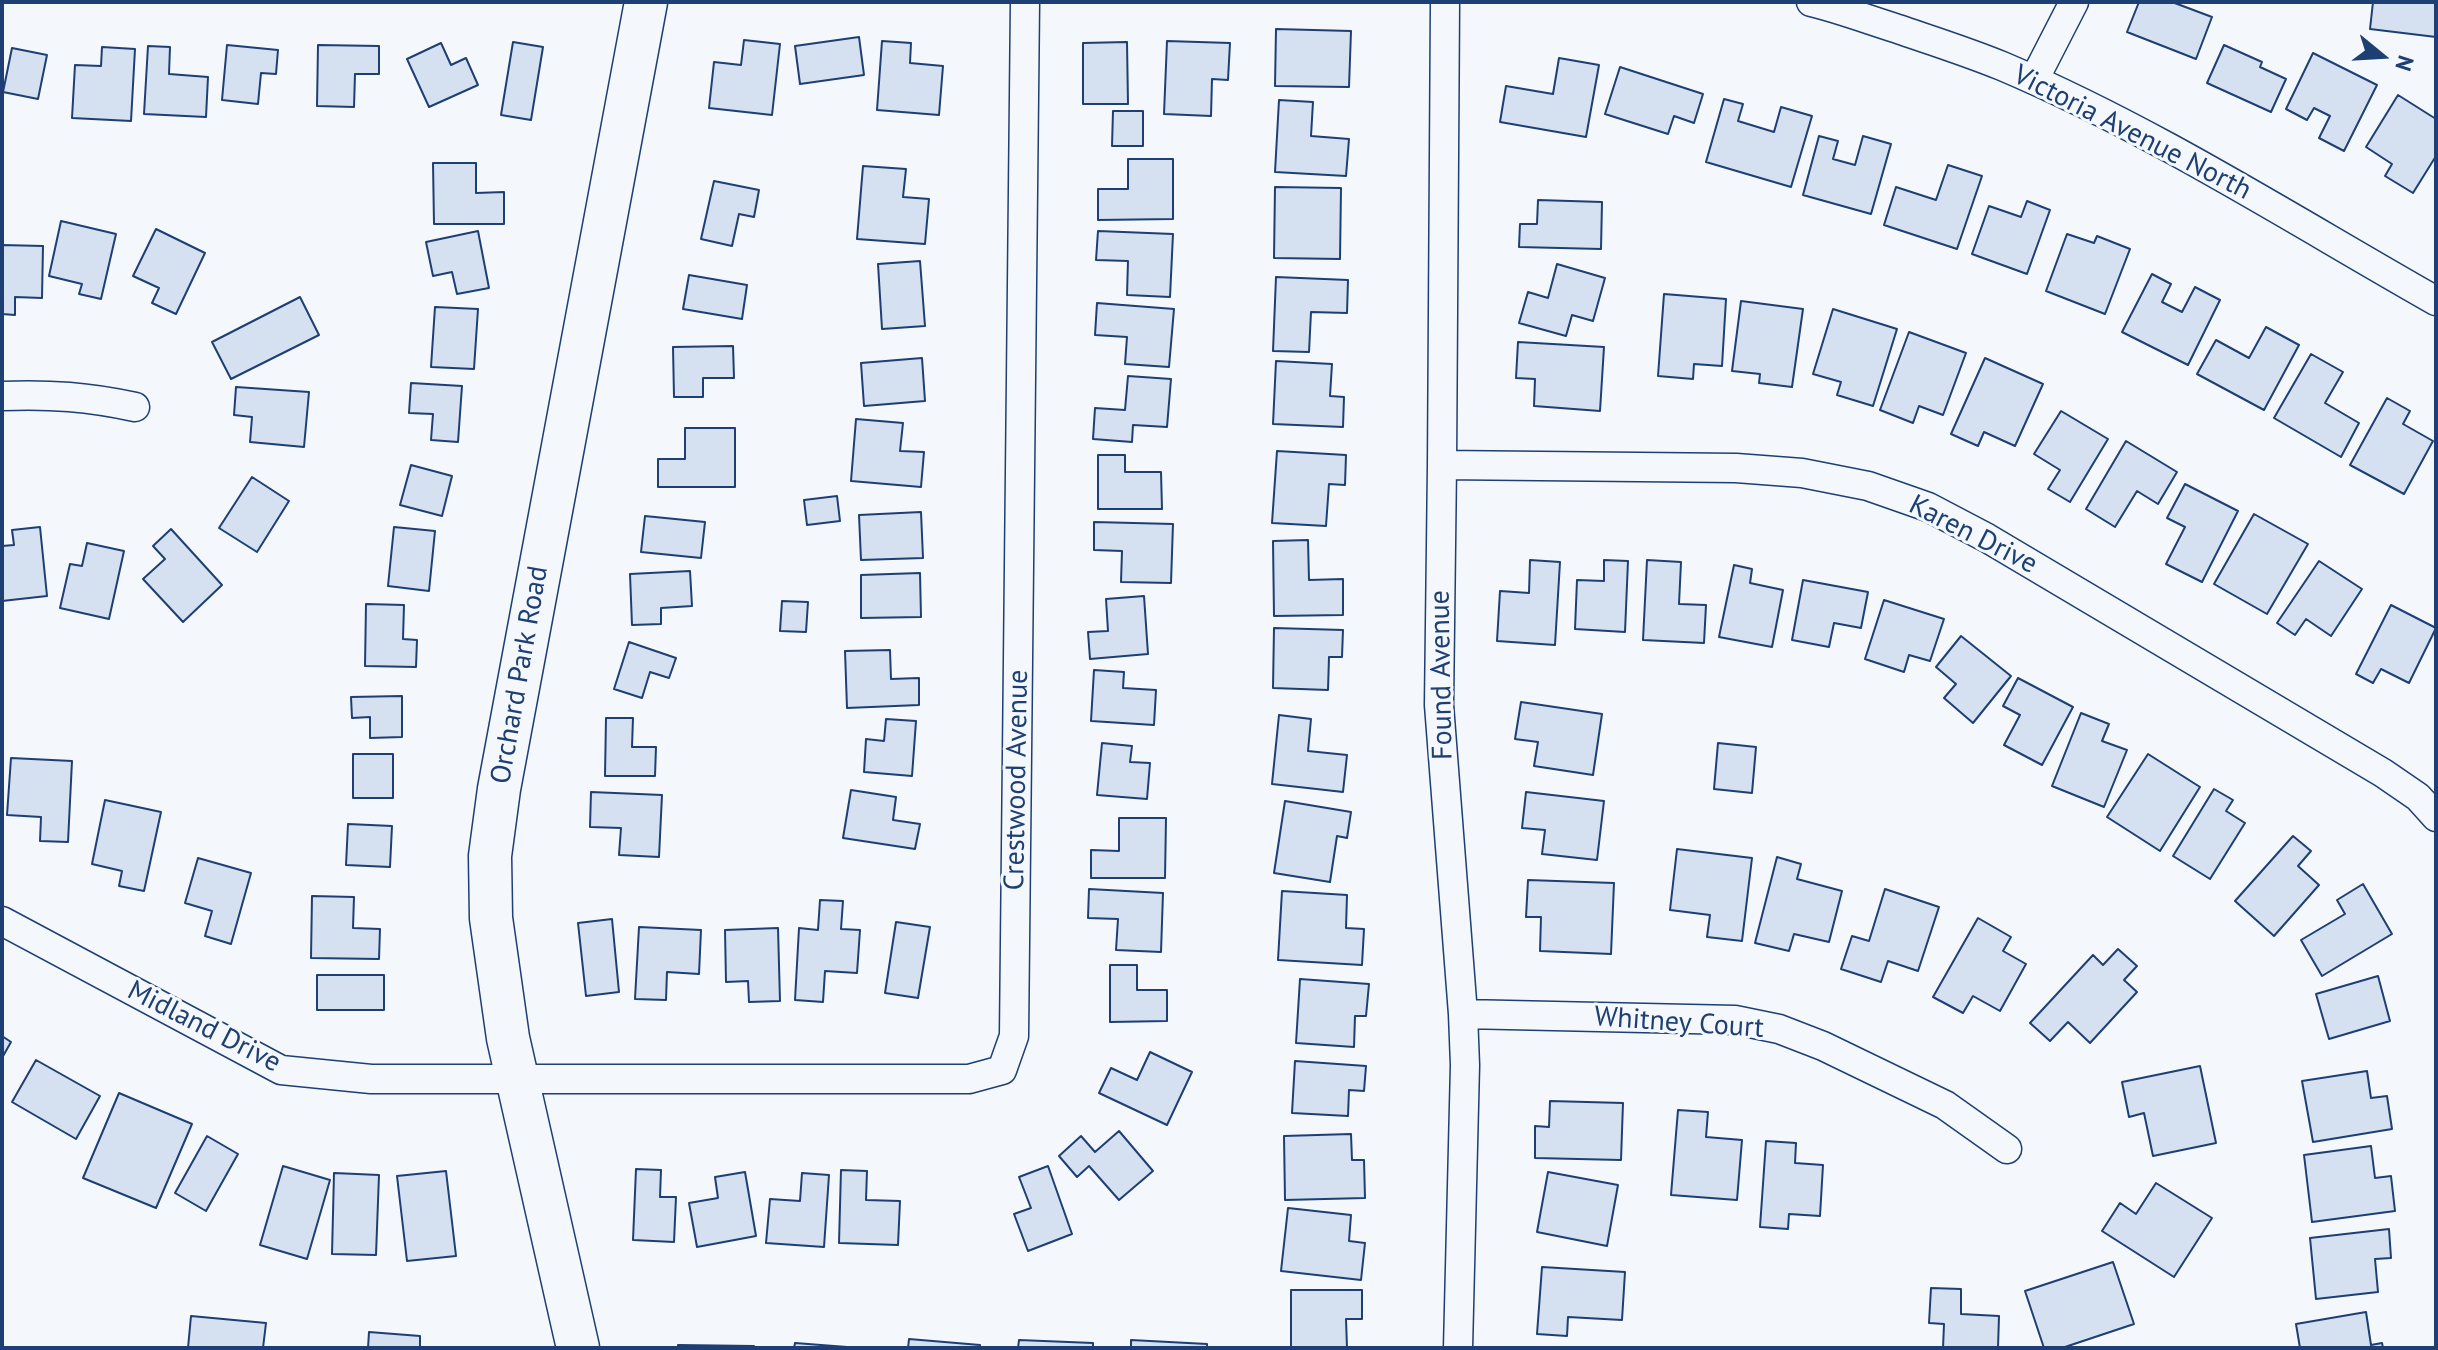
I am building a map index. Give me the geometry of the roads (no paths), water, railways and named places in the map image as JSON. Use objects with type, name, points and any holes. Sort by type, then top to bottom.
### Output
[{"type":"street","name":"Orchard Park Road","points":[[578,1348],[508,1038],[491,918],[490,856],[502,774],[646,2]]},
{"type":"street","name":"Crestwood Avenue","points":[[517,1079],[969,1079],[1002,1070],[1014,1036],[1025,2]]},
{"type":"street","name":"Found Avenue","points":[[1445,2],[1439,720],[1465,1065],[1458,1348]]},
{"type":"street","name":"Victoria Avenue North","points":[[1811,2],[1913,34],[2034,80],[2190,159],[2436,301]]},
{"type":"street","points":[[2034,80],[2074,2]]},
{"type":"street","points":[[2,396],[49,394],[93,398],[135,407]]},
{"type":"street","name":"Karen Drive","points":[[1442,465],[1736,468],[1802,473],[1868,486],[1928,507],[1987,538],[2383,773],[2418,797],[2436,817]]},
{"type":"street","name":"Midland Drive","points":[[2,921],[281,1070],[371,1079],[517,1079]]},
{"type":"street","name":"Whitney Court","points":[[1463,1014],[1735,1020],[1779,1029],[1823,1046],[1945,1105],[2007,1149]]}]
